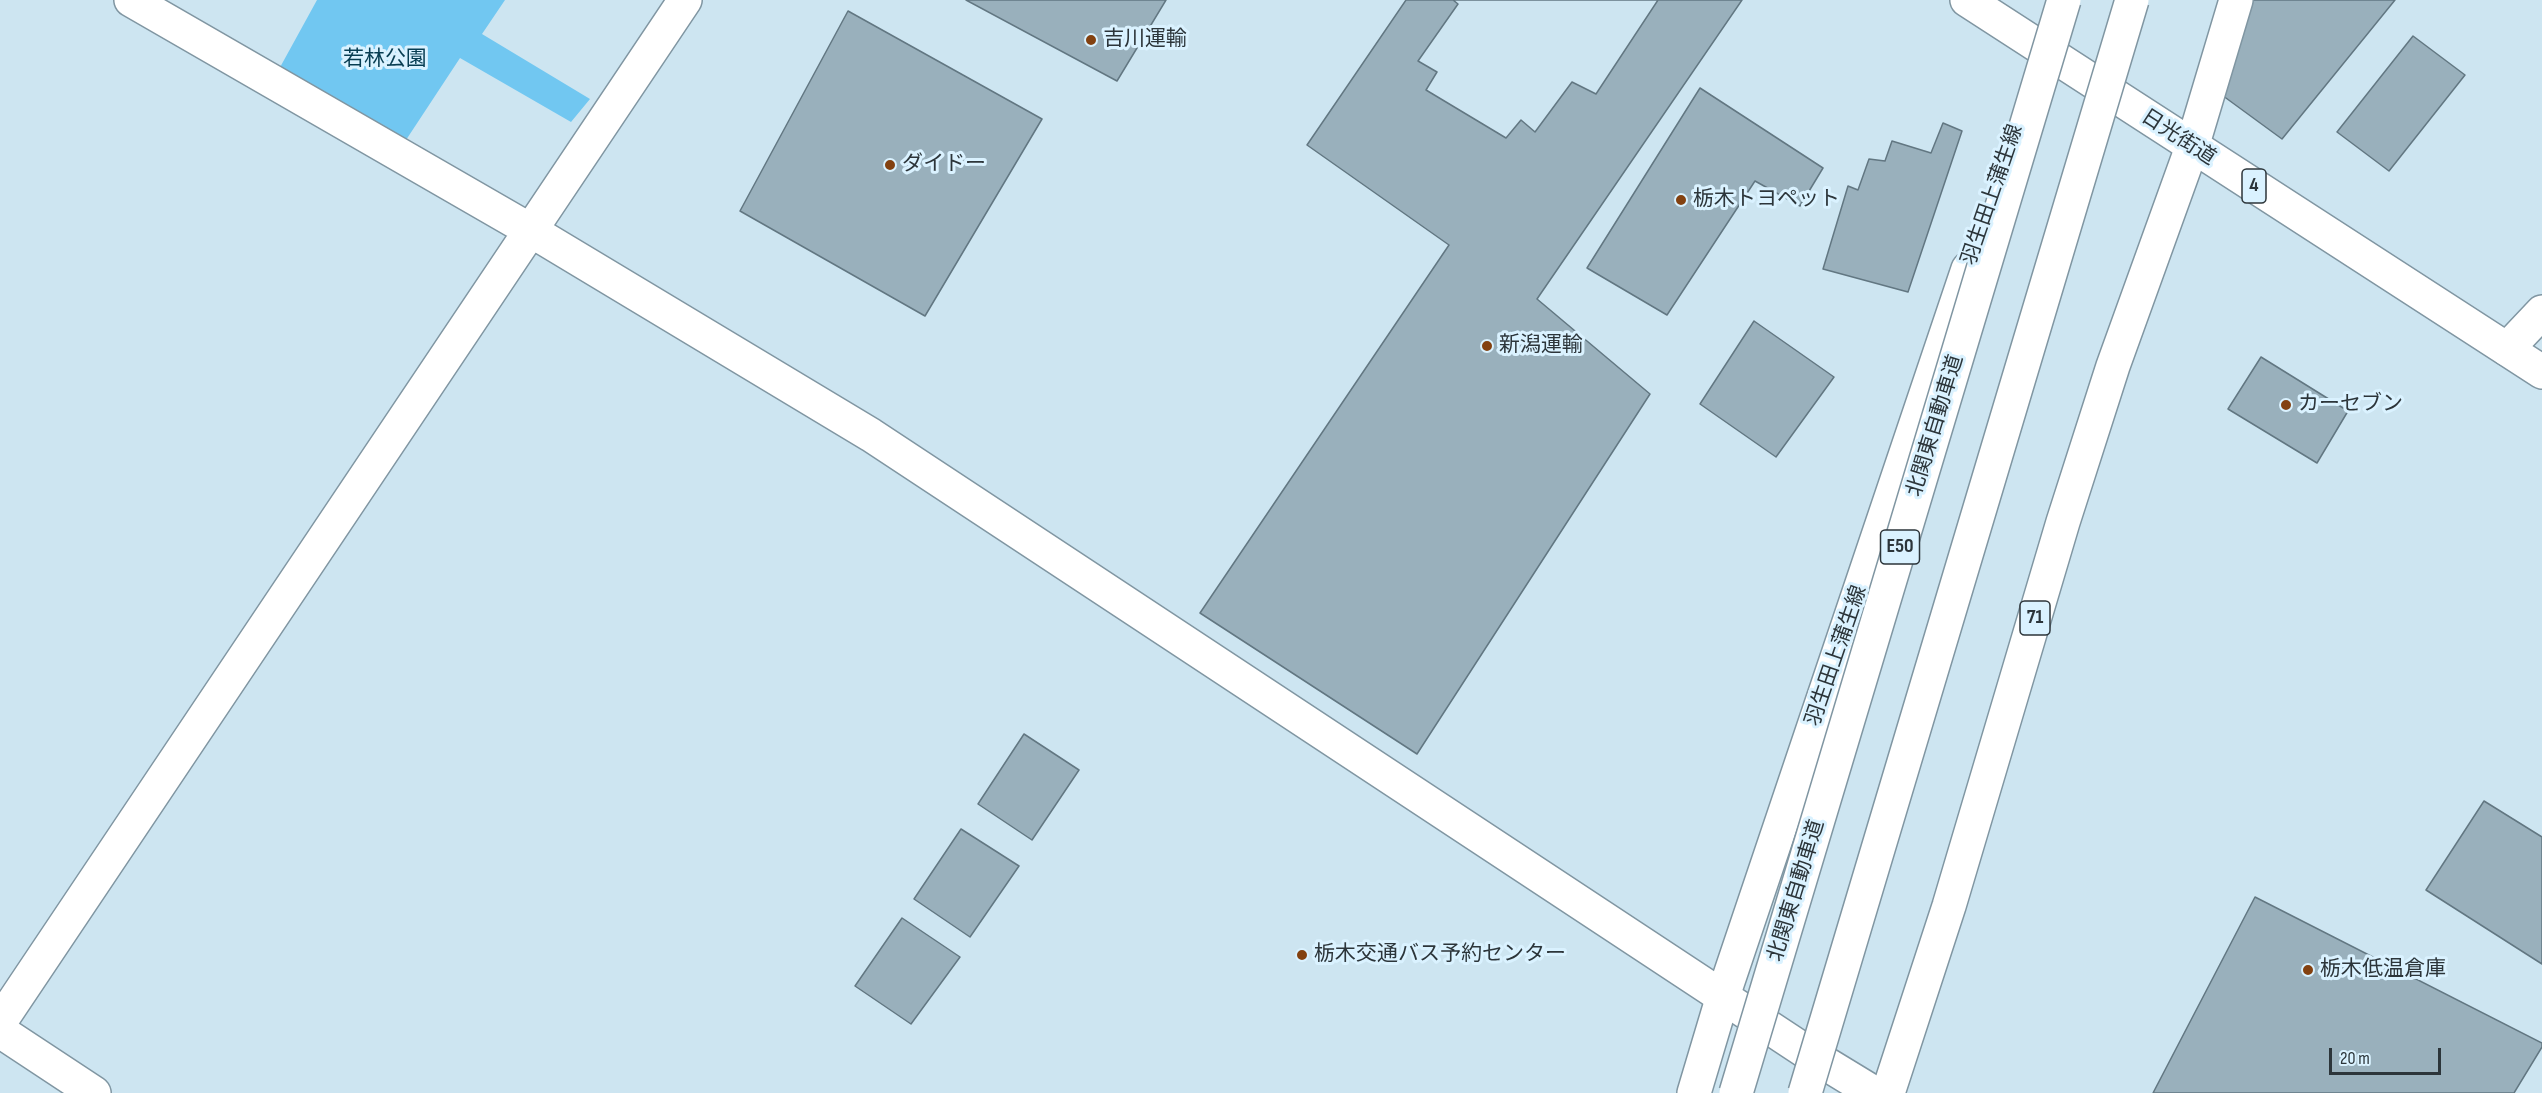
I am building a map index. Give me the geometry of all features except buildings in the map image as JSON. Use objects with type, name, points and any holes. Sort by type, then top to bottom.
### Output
[{"type":"main road","points":[[131,0],[530,230],[871,435],[1874,1093]]},
{"type":"main road","points":[[0,1022],[685,0]]},
{"type":"main road","name":"日光街道","points":[[1967,0],[2542,372]]},
{"type":"main road","name":"北関東自動車道","points":[[1736,1093],[2064,0]]},
{"type":"main road","points":[[1805,1093],[2132,0]]},
{"type":"main road","points":[[2192,147],[2236,0]]},
{"type":"main road","name":"羽生田上蒲生線","points":[[1694,1093],[1723,996],[2042,49]]},
{"type":"main road","name":"71","points":[[1888,1093],[1949,906],[2063,522],[2113,366],[2192,147]]},
{"type":"main road","points":[[2507,349],[2542,312]]},
{"type":"main road","points":[[0,1031],[94,1093]]},
{"type":"green space","name":"若林公園","points":[[317,0],[505,0],[482,34],[590,99],[571,122],[460,58],[406,140],[278,71]]},
{"type":"place","name":"吉川運輸","points":[[1091,40]]},
{"type":"place","name":"ダイドー","points":[[890,165]]},
{"type":"place","name":"栃木トヨペット","points":[[1681,200]]},
{"type":"place","name":"新潟運輸","points":[[1487,346]]},
{"type":"place","name":"カーセブン","points":[[2286,405]]},
{"type":"place","name":"栃木交通バス予約センター","points":[[1302,955]]},
{"type":"place","name":"栃木低温倉庫","points":[[2308,970]]}]
